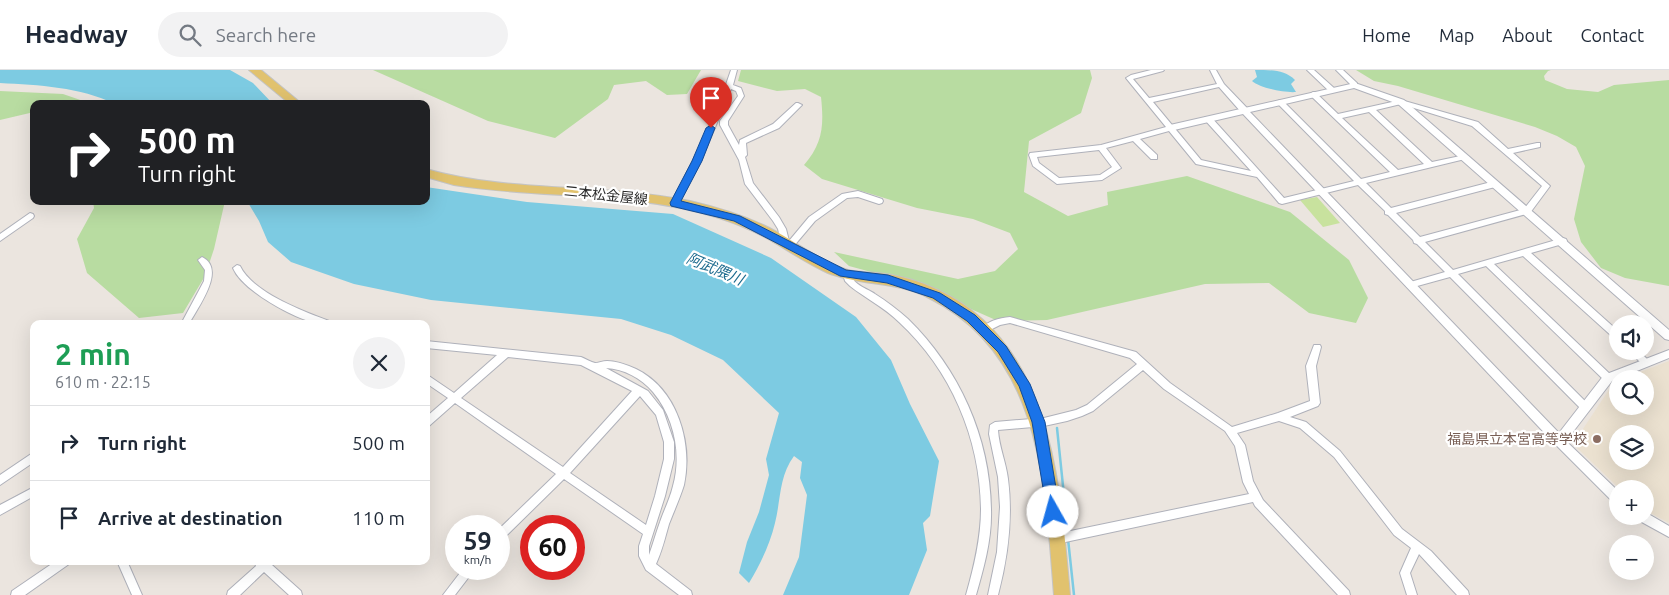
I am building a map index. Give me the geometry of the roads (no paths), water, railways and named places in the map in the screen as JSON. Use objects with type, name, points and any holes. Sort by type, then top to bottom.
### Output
[{"type":"main road","points":[[254,70],[268,79],[292,100]]},
{"type":"main road","name":"二本松金屋線","points":[[430,175],[439,178],[475,184],[644,198],[675,203],[736,218],[847,274],[888,279],[936,296],[963,312],[1002,349],[1024,384],[1039,422],[1052,496],[1063,537],[1062,595]]},
{"type":"street","points":[[675,203],[697,161],[730,86],[734,70]]},
{"type":"street","points":[[1161,70],[1129,78],[1199,162],[1259,175]]},
{"type":"street","points":[[1213,70],[1221,85],[1321,192],[1559,442],[1609,490]]},
{"type":"street","points":[[1310,70],[1332,90]]},
{"type":"street","points":[[1339,70],[1355,85],[1402,102],[1475,124],[1546,186],[1527,211],[1417,241]]},
{"type":"street","points":[[1148,101],[1221,85]]},
{"type":"street","points":[[1100,147],[1117,168],[1102,177],[1057,181],[1036,164],[1033,155],[1100,147],[1244,110],[1355,85]]},
{"type":"street","points":[[730,86],[739,90],[741,96],[734,109],[724,120],[724,125],[742,158],[749,184],[776,219],[788,244],[812,219],[845,196],[858,194],[879,201]]},
{"type":"street","points":[[1313,94],[1396,173]]},
{"type":"street","points":[[1280,102],[1585,407]]},
{"type":"street","points":[[1337,117],[1402,102]]},
{"type":"street","points":[[1402,102],[1669,336]]},
{"type":"street","points":[[742,158],[743,142],[776,126],[798,105]]},
{"type":"street","points":[[1370,109],[1430,165]]},
{"type":"street","points":[[1208,119],[1282,201],[1465,157]]},
{"type":"street","points":[[1135,138],[1154,156]]},
{"type":"street","points":[[1507,152],[1537,145]]},
{"type":"street","points":[[1388,212],[1495,184]]},
{"type":"street","points":[[0,238],[30,216]]},
{"type":"street","points":[[1410,285],[1563,242]]},
{"type":"street","points":[[1525,253],[1609,329]]},
{"type":"street","points":[[187,320],[208,280],[209,270],[202,260]]},
{"type":"street","points":[[1488,263],[1608,378]]},
{"type":"street","points":[[237,268],[264,296],[299,315],[316,320]]},
{"type":"street","points":[[847,274],[850,281],[906,322],[946,372],[964,404],[982,470],[985,503],[984,538],[971,595]]},
{"type":"street","points":[[984,330],[998,322],[1010,320],[1116,349],[1144,364],[1167,386],[1210,414],[1230,431],[1240,444],[1248,482],[1255,497],[1345,595]]},
{"type":"street","points":[[430,344],[581,361],[650,398],[660,413],[669,442],[669,459],[666,477],[644,546],[644,556],[650,566],[687,595]]},
{"type":"street","points":[[1230,431],[1279,417],[1315,403],[1311,366],[1317,347]]},
{"type":"street","points":[[430,420],[506,353]]},
{"type":"street","points":[[1559,442],[1608,378],[1669,354]]},
{"type":"street","points":[[595,367],[612,364],[639,375],[652,384],[674,416],[681,452],[678,484],[650,566]]},
{"type":"street","points":[[993,595],[1000,569],[1004,539],[1005,496],[993,428],[995,426],[1064,420],[1090,408],[1144,364]]},
{"type":"street","points":[[430,381],[648,532]]},
{"type":"street","points":[[510,525],[562,474],[638,391]]},
{"type":"street","points":[[1279,417],[1303,425],[1337,454],[1398,532],[1434,561],[1464,595]]},
{"type":"street","points":[[0,481],[30,459]]},
{"type":"street","points":[[0,510],[30,494]]},
{"type":"street","points":[[1063,537],[1255,497]]},
{"type":"street","points":[[1654,523],[1669,532]]},
{"type":"street","points":[[1412,595],[1405,573],[1417,546]]},
{"type":"street","points":[[16,595],[60,565]]},
{"type":"street","points":[[124,565],[137,595]]},
{"type":"street","points":[[232,595],[262,565]]},
{"type":"street","points":[[266,565],[297,595]]},
{"type":"street","points":[[448,595],[461,580]]},
{"type":"water","points":[[0,70],[230,70],[253,83],[269,100],[106,100],[74,90],[0,83]]},
{"type":"water","points":[[1255,70],[1287,74],[1295,80],[1291,84],[1296,92],[1273,90],[1256,84],[1252,81],[1257,77]]},
{"type":"water","name":"阿武隈川","points":[[430,188],[527,202],[673,214],[771,258],[856,317],[891,360],[910,404],[939,461],[930,516],[923,523],[927,550],[909,595],[783,595],[799,557],[807,495],[800,478],[802,462],[794,456],[783,480],[773,531],[761,562],[749,583],[739,573],[769,475],[766,459],[779,413],[723,360],[671,335],[621,319],[431,300],[354,284],[291,262],[268,242],[249,205],[430,205]]},
{"type":"waterway","points":[[1057,428],[1068,534]]},
{"type":"waterway","points":[[1068,539],[1074,595]]},
{"type":"place","name":"福島県立本宮高等学校","points":[[1597,439]]}]
